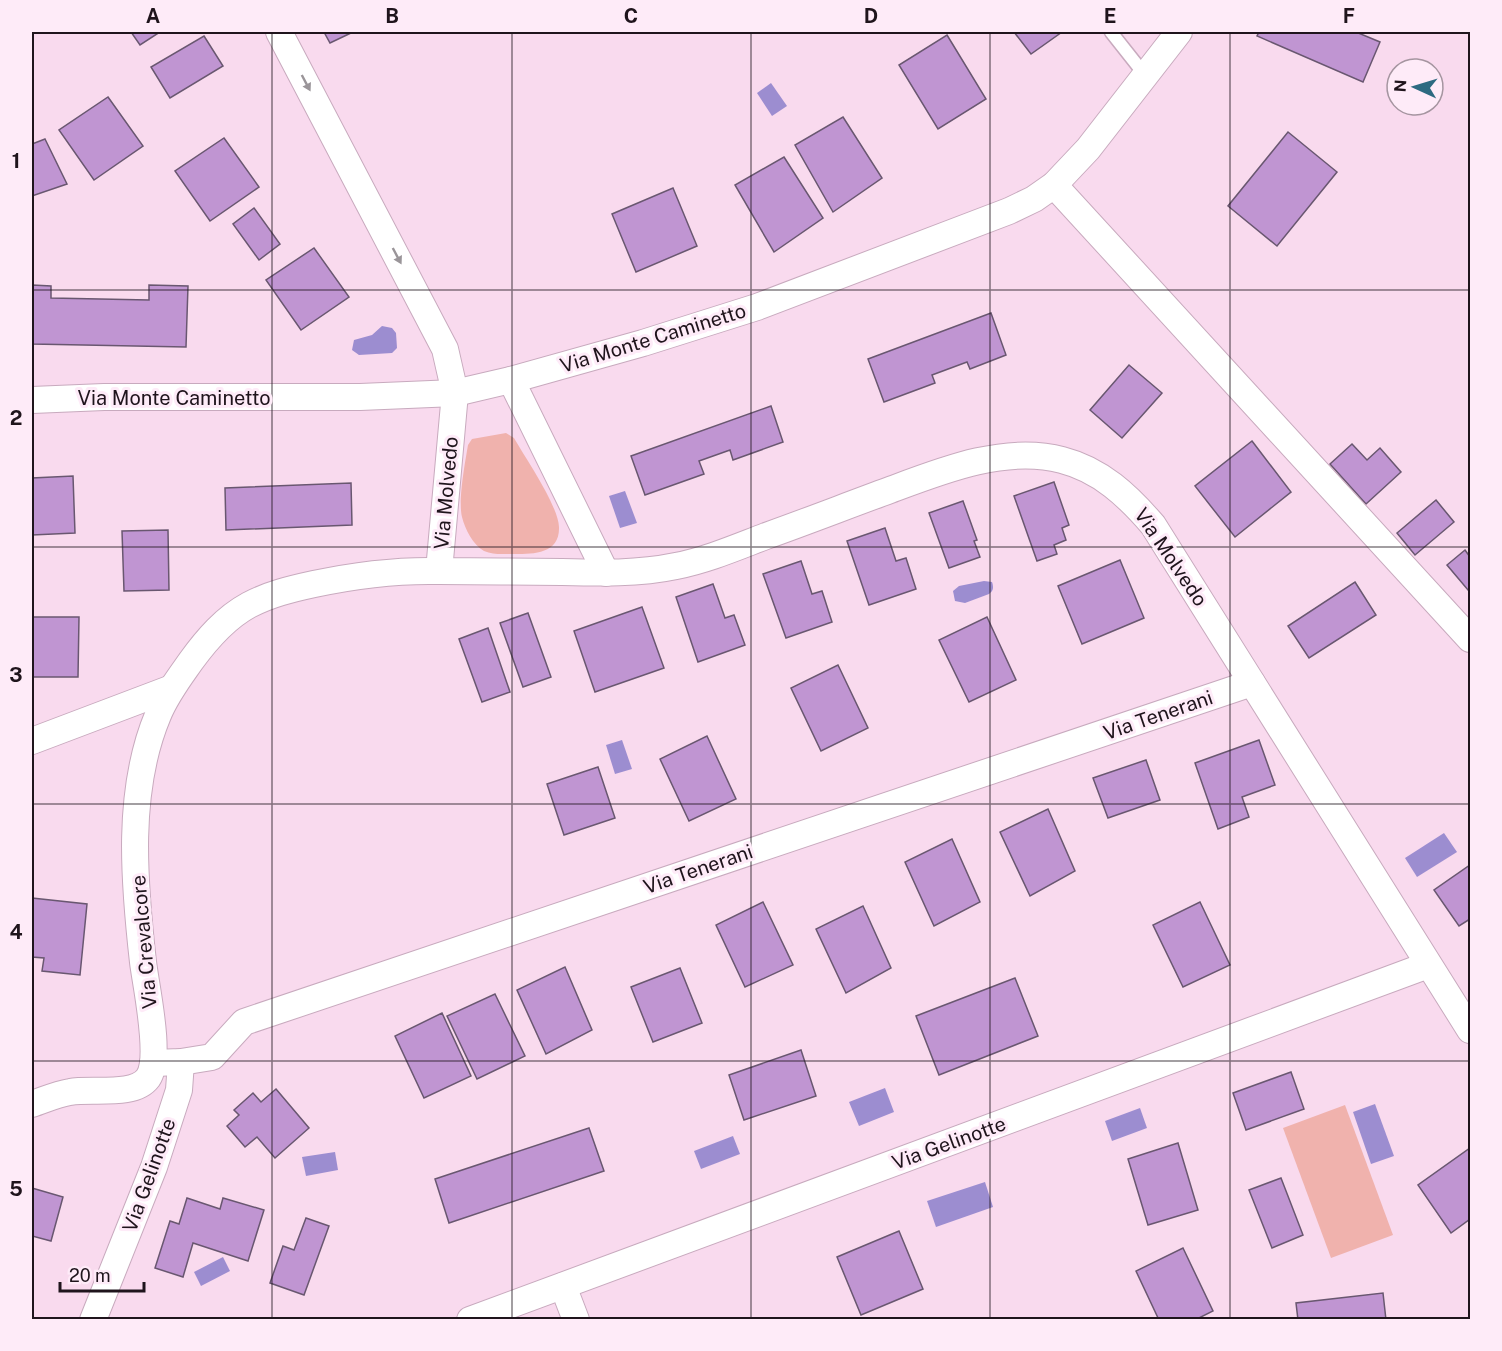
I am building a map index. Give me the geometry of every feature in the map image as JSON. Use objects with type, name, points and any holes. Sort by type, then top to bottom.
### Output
[{"type":"street","name":"Via Molvedo","points":[[279,32],[445,349],[455,393],[440,571],[606,573],[656,569],[706,559],[952,468],[1013,456],[1038,456],[1063,460],[1087,468],[1110,482],[1132,501],[1153,525],[1470,1030]]},
{"type":"street","name":"Via Monte Caminetto","points":[[32,400],[104,397],[360,397],[455,393],[511,380],[643,343],[757,307],[1009,211],[1034,199],[1054,185],[1088,148],[1179,32]]},
{"type":"street","points":[[1054,185],[1470,639]]},
{"type":"street","points":[[511,380],[606,573]]},
{"type":"street","name":"Via Crevalcore","points":[[153,1063],[154,1049],[139,914],[137,817],[140,780],[147,746],[159,713],[172,688],[198,652],[220,627],[249,605],[274,593],[372,573],[409,570],[440,571]]},
{"type":"street","name":"Via Tenerani","points":[[153,1063],[181,1062],[212,1057],[244,1022],[1252,683]]},
{"type":"street","points":[[32,741],[172,688]]},
{"type":"street","name":"Via Gelinotte","points":[[470,1320],[1428,965]]},
{"type":"street","name":"Via Gelinotte","points":[[93,1320],[154,1167],[179,1090],[181,1062]]},
{"type":"street","points":[[32,1104],[68,1092],[131,1088],[150,1076],[153,1063]]},
{"type":"street","points":[[563,1286],[576,1320]]},
{"type":"lane","points":[[1111,32],[1145,75]]},
{"type":"shaded area","points":[[771,83],[787,106],[772,116],[757,93]]},
{"type":"shaded area","points":[[382,326],[392,328],[396,333],[397,348],[392,353],[359,355],[352,350],[354,340],[372,335]]},
{"type":"shaded area","points":[[506,433],[514,438],[547,495],[557,518],[558,536],[550,548],[543,551],[498,554],[484,551],[473,541],[463,522],[461,492],[468,445],[472,439]]},
{"type":"shaded area","points":[[625,491],[637,523],[620,528],[609,496]]},
{"type":"shaded area","points":[[984,581],[992,582],[993,589],[989,594],[965,603],[955,601],[953,591],[959,586]]},
{"type":"shaded area","points":[[622,740],[632,769],[615,774],[606,745]]},
{"type":"shaded area","points":[[1444,833],[1457,852],[1417,877],[1405,858]]},
{"type":"shaded area","points":[[885,1088],[894,1112],[859,1126],[849,1102]]},
{"type":"shaded area","points":[[1375,1104],[1394,1156],[1371,1164],[1353,1112]]},
{"type":"shaded area","points":[[1345,1105],[1393,1235],[1331,1258],[1283,1128]]},
{"type":"shaded area","points":[[1140,1108],[1147,1128],[1112,1141],[1105,1121]]},
{"type":"shaded area","points":[[733,1136],[740,1154],[701,1169],[694,1151]]},
{"type":"shaded area","points":[[335,1152],[338,1170],[306,1176],[302,1157]]},
{"type":"shaded area","points":[[985,1182],[993,1207],[936,1227],[927,1201]]},
{"type":"shaded area","points":[[223,1257],[230,1271],[201,1286],[194,1272]]},
{"type":"building","points":[[131,32],[160,32],[140,45]]},
{"type":"building","points":[[324,32],[353,32],[330,43]]},
{"type":"building","points":[[1014,32],[1062,32],[1031,54]]},
{"type":"building","points":[[1259,32],[1356,32],[1380,42],[1363,82],[1257,36]]},
{"type":"building","points":[[947,35],[986,99],[938,129],[899,65]]},
{"type":"building","points":[[204,36],[223,66],[170,98],[151,67]]},
{"type":"building","points":[[108,97],[143,146],[94,180],[59,130]]},
{"type":"building","points":[[843,117],[882,178],[833,212],[795,145]]},
{"type":"building","points":[[1288,132],[1337,172],[1277,246],[1228,206]]},
{"type":"building","points":[[224,138],[259,187],[210,221],[175,171]]},
{"type":"building","points":[[45,139],[67,184],[32,196],[32,144]]},
{"type":"building","points":[[784,157],[823,218],[774,252],[735,185]]},
{"type":"building","points":[[673,188],[697,246],[636,272],[612,214]]},
{"type":"building","points":[[254,208],[280,244],[259,260],[233,224]]},
{"type":"building","points":[[314,248],[349,297],[301,330],[266,280]]},
{"type":"building","points":[[32,285],[51,286],[51,298],[149,300],[149,285],[188,286],[186,347],[32,344]]},
{"type":"building","points":[[991,313],[1006,355],[970,369],[967,362],[932,375],[935,383],[884,402],[868,359]]},
{"type":"building","points":[[1129,365],[1162,393],[1122,438],[1090,410]]},
{"type":"building","points":[[771,406],[783,442],[733,460],[730,450],[699,461],[704,474],[645,495],[631,456]]},
{"type":"building","points":[[1252,441],[1291,492],[1235,537],[1195,486]]},
{"type":"building","points":[[1352,444],[1367,460],[1380,448],[1401,472],[1366,504],[1330,464]]},
{"type":"building","points":[[73,476],[75,533],[32,535],[32,478]]},
{"type":"building","points":[[1054,482],[1069,525],[1062,528],[1066,540],[1054,545],[1057,554],[1037,561],[1014,496]]},
{"type":"building","points":[[351,483],[352,525],[226,530],[225,488]]},
{"type":"building","points":[[1436,500],[1454,522],[1415,555],[1397,533]]},
{"type":"building","points":[[963,501],[977,540],[974,541],[980,557],[949,568],[929,513]]},
{"type":"building","points":[[885,528],[896,561],[906,558],[916,589],[869,605],[847,541]]},
{"type":"building","points":[[168,530],[169,590],[124,591],[122,531]]},
{"type":"building","points":[[1465,550],[1470,557],[1470,588],[1468,590],[1447,565]]},
{"type":"building","points":[[1120,560],[1144,618],[1082,644],[1058,586]]},
{"type":"building","points":[[801,561],[812,594],[822,591],[832,622],[786,638],[763,574]]},
{"type":"building","points":[[1355,582],[1376,615],[1309,658],[1288,626]]},
{"type":"building","points":[[713,584],[725,618],[734,615],[745,645],[698,662],[676,597]]},
{"type":"building","points":[[642,607],[664,668],[595,692],[574,631]]},
{"type":"building","points":[[528,613],[551,677],[523,687],[500,623]]},
{"type":"building","points":[[32,617],[79,617],[78,677],[32,677]]},
{"type":"building","points":[[987,617],[1016,680],[969,702],[939,640]]},
{"type":"building","points":[[488,628],[510,692],[482,702],[459,639]]},
{"type":"building","points":[[838,665],[868,728],[821,751],[791,688]]},
{"type":"building","points":[[707,736],[736,799],[689,821],[660,759]]},
{"type":"building","points":[[1259,740],[1275,785],[1242,797],[1249,817],[1218,829],[1195,763]]},
{"type":"building","points":[[1146,760],[1160,800],[1108,818],[1093,778]]},
{"type":"building","points":[[598,767],[615,818],[564,835],[547,784]]},
{"type":"building","points":[[1048,809],[1075,871],[1030,896],[1000,832]]},
{"type":"building","points":[[952,839],[980,902],[934,926],[905,862]]},
{"type":"building","points":[[1470,865],[1470,919],[1459,926],[1434,890]]},
{"type":"building","points":[[32,898],[87,904],[80,975],[42,971],[44,958],[32,957]]},
{"type":"building","points":[[763,902],[793,965],[745,987],[716,925]]},
{"type":"building","points":[[1200,902],[1230,965],[1183,987],[1153,925]]},
{"type":"building","points":[[863,906],[891,968],[846,993],[816,929]]},
{"type":"building","points":[[565,967],[592,1030],[546,1054],[517,990]]},
{"type":"building","points":[[680,968],[702,1023],[653,1042],[631,987]]},
{"type":"building","points":[[1015,978],[1038,1036],[939,1075],[916,1016]]},
{"type":"building","points":[[495,994],[525,1056],[477,1079],[447,1016]]},
{"type":"building","points":[[442,1013],[471,1076],[424,1098],[395,1036]]},
{"type":"building","points":[[801,1050],[816,1096],[744,1120],[729,1075]]},
{"type":"building","points":[[1291,1072],[1304,1109],[1246,1130],[1233,1093]]},
{"type":"building","points":[[276,1089],[309,1128],[275,1158],[257,1137],[245,1147],[227,1126],[239,1115],[234,1110],[253,1093],[261,1102]]},
{"type":"building","points":[[589,1128],[604,1171],[449,1223],[435,1179]]},
{"type":"building","points":[[1178,1143],[1198,1210],[1148,1225],[1128,1159]]},
{"type":"building","points":[[1470,1148],[1470,1219],[1451,1233],[1418,1185]]},
{"type":"building","points":[[1281,1178],[1303,1235],[1272,1248],[1249,1190]]},
{"type":"building","points":[[32,1188],[63,1197],[51,1241],[32,1236]]},
{"type":"building","points":[[187,1198],[220,1209],[223,1198],[264,1210],[248,1261],[193,1243],[183,1277],[155,1268],[170,1221],[179,1224]]},
{"type":"building","points":[[306,1218],[329,1226],[304,1295],[270,1283],[283,1246],[294,1250]]},
{"type":"building","points":[[899,1231],[923,1289],[861,1315],[837,1257]]},
{"type":"building","points":[[1183,1248],[1213,1311],[1195,1320],[1159,1320],[1136,1271]]},
{"type":"building","points":[[1383,1293],[1386,1320],[1298,1320],[1296,1303]]}]
